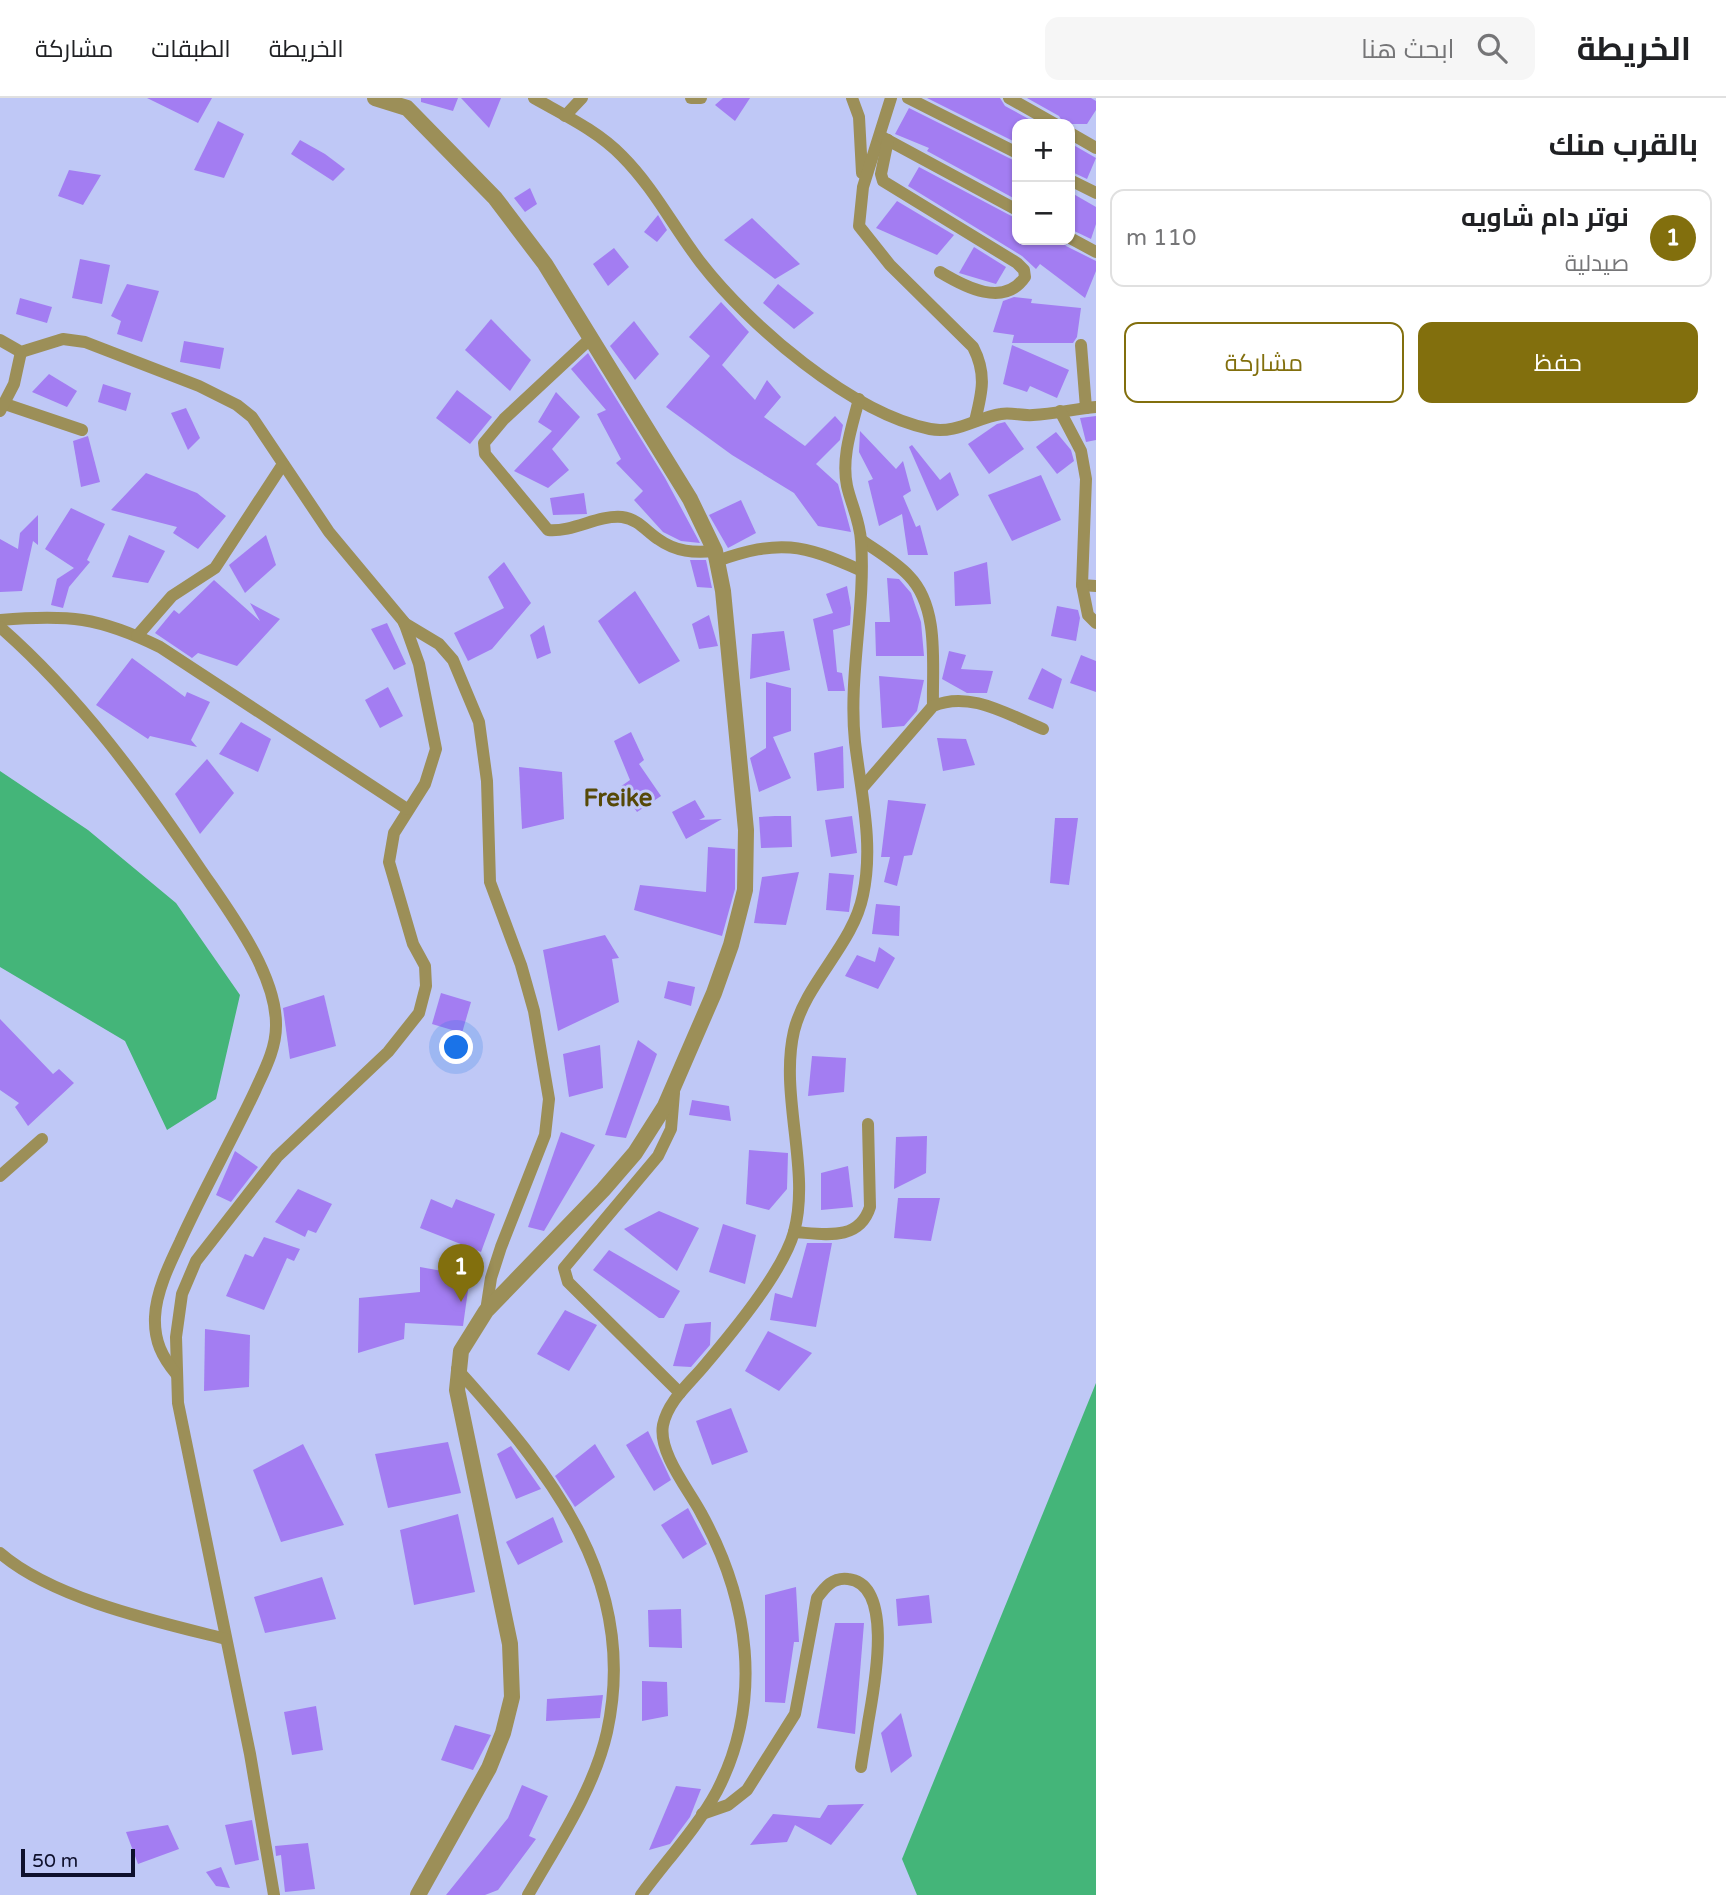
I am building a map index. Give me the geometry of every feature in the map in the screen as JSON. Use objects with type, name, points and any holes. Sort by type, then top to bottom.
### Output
[{"type":"street","points":[[375,98],[401,103],[495,198],[545,264],[678,479],[716,556],[730,655],[744,805],[745,890],[714,993],[674,1087],[635,1153],[486,1311],[461,1351],[457,1369],[463,1431],[510,1644],[512,1697],[503,1733],[489,1768],[418,1895]]},
{"type":"street","points":[[534,98],[610,145],[631,166],[702,264],[765,334],[885,414],[930,429],[954,430],[1003,413],[1032,415],[1091,408],[1081,345]]},
{"type":"street","points":[[565,116],[582,98]]},
{"type":"street","points":[[691,98],[701,98]]},
{"type":"street","points":[[852,98],[859,117],[863,187],[859,226],[890,265],[957,328],[982,364],[984,385],[975,421]]},
{"type":"street","points":[[891,98],[883,137],[883,181],[1017,263],[1024,270],[1025,277],[1012,290],[990,293],[964,286],[940,272]]},
{"type":"street","points":[[908,98],[1012,150]]},
{"type":"street","points":[[1009,98],[1046,119]]},
{"type":"street","points":[[1075,136],[1096,148]]},
{"type":"street","points":[[863,187],[883,137]]},
{"type":"street","points":[[883,137],[1012,206]]},
{"type":"street","points":[[1074,182],[1096,193]]},
{"type":"street","points":[[1075,241],[1096,252]]},
{"type":"street","points":[[591,338],[504,419],[484,443],[485,454],[548,530],[560,531],[607,518],[624,517],[641,523],[657,539],[675,549],[716,556],[791,546],[818,551],[860,569]]},
{"type":"street","points":[[0,340],[21,352],[74,339],[199,386],[237,405],[252,417],[329,532],[404,622],[439,644],[453,660],[479,722],[487,781],[491,882],[521,965],[534,1011],[549,1099],[545,1135],[498,1258],[486,1311]]},
{"type":"street","points":[[21,352],[14,384],[3,407],[82,430]]},
{"type":"street","points":[[641,1895],[717,1790],[741,1732],[746,1703],[745,1661],[731,1578],[714,1536],[669,1455],[663,1435],[663,1423],[680,1393],[722,1344],[761,1292],[794,1232],[797,1177],[792,1096],[794,1032],[800,1014],[857,917],[866,878],[867,827],[855,729],[861,540],[847,486],[845,461],[859,399]]},
{"type":"street","points":[[1060,411],[1081,451],[1086,479],[1082,585],[1088,615],[1096,623]]},
{"type":"street","points":[[137,636],[172,596],[215,568],[283,464]]},
{"type":"street","points":[[861,540],[908,574],[926,606],[934,653],[933,706]]},
{"type":"street","points":[[1082,585],[1096,586]]},
{"type":"street","points":[[0,620],[72,617],[100,621],[137,636],[160,647],[407,809]]},
{"type":"street","points":[[274,1895],[250,1754],[178,1403],[176,1338],[181,1294],[196,1261],[277,1157],[388,1052],[419,1013],[426,986],[425,966],[413,944],[389,862],[394,833],[407,809],[425,785],[436,749],[419,664],[404,622]]},
{"type":"street","points":[[0,626],[90,719],[153,798],[241,930],[273,1003],[276,1025],[273,1047],[264,1071],[190,1221],[159,1296],[155,1315],[159,1349],[177,1375]]},
{"type":"street","points":[[863,788],[933,706],[958,698],[973,701],[1043,729]]},
{"type":"street","points":[[674,1087],[671,1129],[658,1156],[564,1268],[569,1282],[680,1393]]},
{"type":"street","points":[[794,1232],[842,1234],[858,1227],[867,1219],[870,1207],[868,1124]]},
{"type":"street","points":[[0,1176],[42,1139]]},
{"type":"street","points":[[457,1369],[536,1461],[579,1529],[602,1581],[611,1620],[611,1692],[607,1733],[594,1771],[528,1895]]},
{"type":"street","points":[[0,1553],[17,1568],[49,1584],[173,1626],[226,1640]]},
{"type":"street","points":[[702,1814],[728,1805],[747,1790],[795,1714],[817,1598],[825,1586],[837,1580],[849,1579],[860,1584],[873,1598],[879,1634],[861,1767]]},
{"type":"green space","points":[[0,771],[88,830],[176,903],[240,995],[216,1099],[167,1130],[125,1041],[0,967]]},
{"type":"green space","points":[[1096,1383],[1096,1895],[917,1895],[902,1859]]},
{"type":"building","points":[[147,98],[212,98],[198,123]]},
{"type":"building","points":[[421,98],[458,98],[453,111],[421,102]]},
{"type":"building","points":[[461,98],[501,98],[489,128]]},
{"type":"building","points":[[723,98],[750,98],[735,121],[715,105]]},
{"type":"building","points":[[927,98],[1000,98],[1005,106],[1029,119],[1012,119],[1012,140]]},
{"type":"building","points":[[1027,98],[1091,98],[1096,101],[1096,110],[1087,124],[1075,124],[1075,119],[1061,119]]},
{"type":"building","points":[[909,108],[1012,160],[1012,197],[927,151],[929,148],[895,134]]},
{"type":"building","points":[[218,121],[244,134],[224,178],[194,170]]},
{"type":"building","points":[[300,140],[345,169],[333,181],[291,154]]},
{"type":"building","points":[[1075,146],[1096,158],[1087,179],[1075,173]]},
{"type":"building","points":[[919,167],[1012,216],[1012,245],[1065,245],[1096,261],[1096,271],[1085,298],[1040,264],[1036,269],[1022,256],[908,186]]},
{"type":"building","points":[[69,170],[101,175],[83,205],[58,196]]},
{"type":"building","points":[[530,188],[537,204],[525,212],[514,198]]},
{"type":"building","points":[[1075,195],[1096,207],[1096,224],[1091,239],[1075,231]]},
{"type":"building","points":[[897,201],[954,235],[937,255],[876,228]]},
{"type":"building","points":[[658,215],[667,230],[657,242],[644,232]]},
{"type":"building","points":[[752,218],[800,264],[775,279],[724,240]]},
{"type":"building","points":[[974,247],[1006,267],[996,284],[959,273]]},
{"type":"building","points":[[614,248],[629,267],[608,286],[593,264]]},
{"type":"building","points":[[80,259],[110,265],[102,304],[72,298]]},
{"type":"building","points":[[127,284],[159,291],[142,342],[117,334],[121,321],[111,316]]},
{"type":"building","points":[[778,284],[814,313],[794,329],[763,303]]},
{"type":"building","points":[[1014,297],[1032,299],[1031,303],[1081,308],[1077,337],[1073,343],[1012,343],[1014,335],[993,332],[1003,301]]},
{"type":"building","points":[[20,298],[52,307],[47,323],[16,314]]},
{"type":"building","points":[[721,302],[749,332],[722,365],[755,400],[767,380],[781,397],[764,417],[805,446],[835,416],[843,425],[840,440],[816,464],[838,484],[851,532],[818,526],[794,493],[732,455],[666,407],[710,356],[689,337]]},
{"type":"building","points":[[491,319],[531,360],[510,391],[465,350]]},
{"type":"building","points":[[634,321],[659,354],[635,380],[610,346]]},
{"type":"building","points":[[184,341],[224,348],[220,369],[180,362]]},
{"type":"building","points":[[1012,345],[1069,370],[1057,398],[1030,386],[1027,392],[1003,384]]},
{"type":"building","points":[[588,353],[665,478],[700,543],[681,541],[663,532],[634,500],[643,491],[616,463],[621,459],[597,414],[606,410],[571,369]]},
{"type":"building","points":[[49,374],[77,391],[67,407],[32,392]]},
{"type":"building","points":[[103,384],[131,393],[126,411],[98,402]]},
{"type":"building","points":[[457,390],[492,417],[470,444],[436,418]]},
{"type":"building","points":[[556,392],[580,417],[552,449],[569,470],[548,488],[514,471],[552,431],[538,422]]},
{"type":"building","points":[[186,408],[200,438],[188,450],[171,413]]},
{"type":"building","points":[[1096,416],[1096,440],[1086,442],[1080,418]]},
{"type":"building","points":[[1005,422],[1024,449],[989,474],[968,444],[997,424]]},
{"type":"building","points":[[860,431],[896,469],[903,461],[911,491],[903,496],[916,527],[920,525],[928,555],[908,555],[902,514],[879,526],[868,481],[873,479],[859,452]]},
{"type":"building","points":[[1056,432],[1071,450],[1074,461],[1057,474],[1036,447]]},
{"type":"building","points":[[88,436],[100,482],[81,487],[73,441]]},
{"type":"building","points":[[912,445],[940,480],[950,472],[959,495],[937,511],[909,447]]},
{"type":"building","points":[[146,473],[197,493],[226,516],[198,549],[173,533],[177,527],[111,510]]},
{"type":"building","points":[[1041,475],[1061,520],[1012,541],[988,495]]},
{"type":"building","points":[[584,493],[587,514],[553,515],[550,498]]},
{"type":"building","points":[[741,500],[756,533],[728,548],[709,515]]},
{"type":"building","points":[[71,508],[105,524],[87,560],[90,562],[69,587],[63,608],[51,605],[57,579],[74,568],[45,549]]},
{"type":"building","points":[[38,515],[38,545],[33,541],[22,591],[0,592],[0,539],[18,549],[20,533]]},
{"type":"building","points":[[129,535],[165,551],[148,583],[112,577]]},
{"type":"building","points":[[266,535],[276,565],[245,593],[229,565]]},
{"type":"building","points":[[690,560],[706,560],[712,588],[697,587]]},
{"type":"building","points":[[504,562],[531,603],[492,649],[468,661],[454,633],[504,608],[488,577]]},
{"type":"building","points":[[987,562],[991,604],[955,606],[954,572]]},
{"type":"building","points":[[887,578],[899,579],[911,593],[921,622],[924,656],[876,656],[875,622],[890,622]]},
{"type":"building","points":[[214,580],[260,621],[250,603],[280,619],[237,666],[198,653],[192,658],[155,633],[174,610],[179,614]]},
{"type":"building","points":[[847,586],[851,608],[850,625],[833,630],[837,672],[842,673],[845,691],[828,691],[813,619],[833,613],[826,594]]},
{"type":"building","points":[[635,591],[680,661],[639,684],[598,621]]},
{"type":"building","points":[[1057,606],[1078,610],[1080,618],[1076,641],[1051,636]]},
{"type":"building","points":[[709,615],[718,646],[699,649],[692,624]]},
{"type":"building","points":[[387,623],[406,664],[394,670],[371,629]]},
{"type":"building","points":[[544,625],[551,653],[537,659],[530,635]]},
{"type":"building","points":[[784,631],[790,670],[750,679],[752,634]]},
{"type":"building","points":[[949,651],[966,655],[961,669],[993,671],[987,693],[967,693],[942,679]]},
{"type":"building","points":[[1081,655],[1096,661],[1096,692],[1070,683]]},
{"type":"building","points":[[132,658],[185,697],[187,692],[210,702],[191,740],[197,747],[150,736],[148,739],[96,705]]},
{"type":"building","points":[[1042,668],[1062,679],[1053,709],[1028,699]]},
{"type":"building","points":[[879,676],[924,680],[917,711],[904,726],[882,728]]},
{"type":"building","points":[[766,682],[791,688],[791,731],[773,737],[791,778],[759,792],[750,758],[766,748]]},
{"type":"building","points":[[388,687],[403,716],[380,728],[365,700]]},
{"type":"building","points":[[241,722],[271,739],[258,772],[219,754]]},
{"type":"building","points":[[631,732],[644,760],[639,764],[661,796],[637,812],[620,787],[630,780],[614,741]]},
{"type":"building","points":[[937,738],[966,739],[975,765],[943,771]]},
{"type":"building","points":[[843,746],[844,788],[817,791],[814,753]]},
{"type":"building","points":[[207,759],[234,793],[200,834],[175,794]]},
{"type":"building","points":[[519,767],[562,772],[564,819],[522,829]]},
{"type":"building","points":[[695,800],[705,817],[699,820],[722,819],[686,839],[672,812]]},
{"type":"building","points":[[888,800],[926,804],[912,855],[904,856],[897,886],[884,882],[890,857],[881,857]]},
{"type":"building","points":[[791,816],[792,847],[761,848],[759,817]]},
{"type":"building","points":[[852,816],[857,853],[831,857],[825,820]]},
{"type":"building","points":[[1055,818],[1078,818],[1069,885],[1050,883]]},
{"type":"building","points":[[708,847],[735,849],[735,889],[722,936],[634,910],[640,885],[706,892]]},
{"type":"building","points":[[799,872],[786,925],[754,923],[762,877]]},
{"type":"building","points":[[829,873],[854,875],[849,912],[826,910]]},
{"type":"building","points":[[876,904],[900,906],[899,936],[872,934]]},
{"type":"building","points":[[605,935],[619,958],[612,959],[619,1002],[558,1031],[543,950]]},
{"type":"building","points":[[879,947],[895,958],[878,989],[845,976],[857,955],[875,962]]},
{"type":"building","points":[[668,981],[695,987],[691,1006],[664,998]]},
{"type":"building","points":[[441,993],[471,1002],[462,1033],[432,1024]]},
{"type":"building","points":[[324,995],[336,1046],[290,1059],[283,1008]]},
{"type":"building","points":[[0,1019],[53,1074],[59,1069],[74,1083],[28,1126],[15,1107],[19,1103],[0,1090]]},
{"type":"building","points":[[638,1040],[657,1054],[626,1138],[605,1135]]},
{"type":"building","points":[[600,1045],[603,1088],[569,1097],[563,1054]]},
{"type":"building","points":[[812,1056],[846,1058],[844,1092],[808,1096]]},
{"type":"building","points":[[692,1100],[729,1106],[731,1121],[689,1115]]},
{"type":"building","points":[[561,1132],[595,1145],[544,1231],[528,1227]]},
{"type":"building","points":[[927,1136],[926,1173],[894,1189],[896,1137]]},
{"type":"building","points":[[749,1150],[788,1153],[787,1189],[769,1210],[746,1204]]},
{"type":"building","points":[[235,1151],[258,1167],[231,1202],[216,1195]]},
{"type":"building","points":[[848,1166],[853,1207],[821,1210],[821,1173]]},
{"type":"building","points":[[298,1189],[332,1204],[316,1233],[308,1230],[305,1237],[275,1222]]},
{"type":"building","points":[[898,1198],[940,1198],[931,1241],[894,1238]]},
{"type":"building","points":[[431,1199],[452,1208],[456,1199],[495,1214],[481,1252],[420,1228]]},
{"type":"building","points":[[659,1211],[699,1228],[677,1271],[624,1229]]},
{"type":"building","points":[[723,1224],[756,1235],[745,1284],[709,1272]]},
{"type":"building","points":[[264,1237],[300,1249],[294,1261],[287,1258],[264,1310],[226,1296],[245,1254],[253,1257]]},
{"type":"building","points":[[807,1243],[832,1243],[816,1327],[770,1320],[775,1293],[792,1298]]},
{"type":"building","points":[[609,1250],[680,1291],[664,1318],[659,1318],[593,1270]]},
{"type":"building","points":[[420,1267],[470,1276],[463,1326],[405,1323],[404,1339],[358,1353],[359,1298],[420,1292]]},
{"type":"building","points":[[565,1310],[597,1325],[569,1371],[537,1354]]},
{"type":"building","points":[[711,1322],[710,1345],[691,1367],[673,1366],[685,1324]]},
{"type":"building","points":[[205,1329],[250,1335],[249,1387],[204,1391]]},
{"type":"building","points":[[768,1331],[812,1353],[779,1391],[745,1371]]},
{"type":"building","points":[[731,1408],[748,1452],[712,1465],[696,1421]]},
{"type":"building","points":[[648,1431],[671,1480],[654,1491],[626,1445]]},
{"type":"building","points":[[448,1442],[461,1493],[388,1508],[375,1454]]},
{"type":"building","points":[[303,1444],[344,1525],[281,1542],[253,1470]]},
{"type":"building","points":[[595,1444],[615,1477],[575,1507],[555,1476]]},
{"type":"building","points":[[511,1446],[541,1489],[516,1499],[497,1454]]},
{"type":"building","points":[[688,1508],[707,1544],[683,1559],[661,1525]]},
{"type":"building","points":[[458,1514],[475,1592],[414,1605],[400,1530]]},
{"type":"building","points":[[553,1517],[563,1542],[518,1565],[506,1542]]},
{"type":"building","points":[[322,1577],[336,1619],[265,1633],[254,1597]]},
{"type":"building","points":[[796,1587],[799,1642],[794,1642],[785,1703],[765,1702],[765,1595]]},
{"type":"building","points":[[929,1595],[932,1623],[898,1626],[896,1599]]},
{"type":"building","points":[[681,1609],[682,1648],[649,1647],[648,1610]]},
{"type":"building","points":[[835,1623],[864,1623],[855,1734],[817,1728]]},
{"type":"building","points":[[642,1681],[667,1682],[668,1716],[642,1721]]},
{"type":"building","points":[[603,1695],[600,1718],[546,1721],[547,1699]]},
{"type":"building","points":[[316,1706],[323,1750],[292,1755],[284,1712]]},
{"type":"building","points":[[901,1713],[912,1756],[891,1773],[881,1733]]},
{"type":"building","points":[[455,1725],[491,1735],[473,1770],[441,1760]]},
{"type":"building","points":[[522,1785],[548,1796],[529,1836],[536,1839],[498,1890],[485,1895],[446,1895],[508,1818]]},
{"type":"building","points":[[676,1786],[701,1789],[690,1817],[670,1844],[649,1850]]},
{"type":"building","points":[[864,1804],[831,1845],[795,1825],[787,1842],[750,1845],[773,1814],[820,1818],[828,1805]]},
{"type":"building","points":[[252,1820],[259,1860],[235,1865],[225,1825]]},
{"type":"building","points":[[168,1825],[179,1849],[138,1864],[126,1832]]},
{"type":"building","points":[[308,1843],[315,1889],[285,1892],[281,1855],[276,1856],[275,1846]]},
{"type":"building","points":[[221,1867],[230,1888],[216,1886],[206,1872]]},
{"type":"place","name":"نوتر دام شاويه","points":[[461,1302]]},
{"type":"district","name":"Freike","points":[[618,798]]}]
